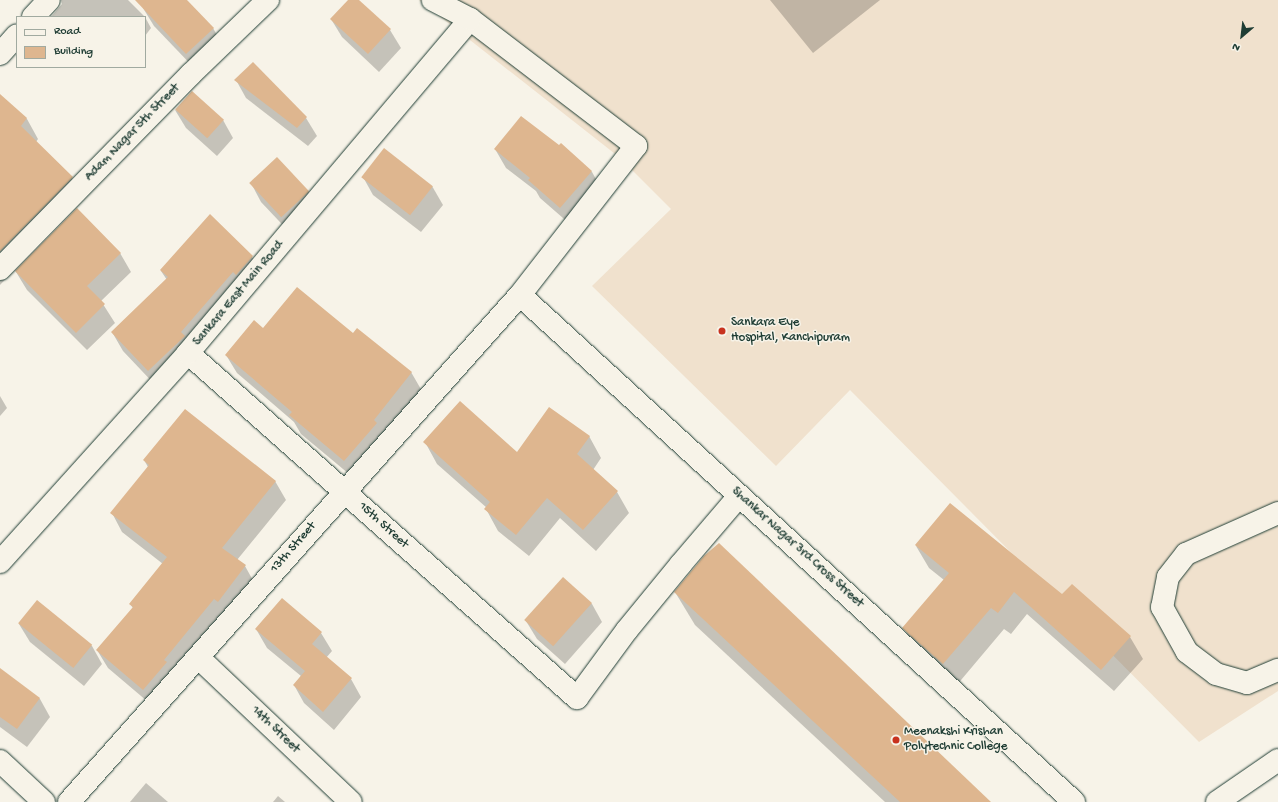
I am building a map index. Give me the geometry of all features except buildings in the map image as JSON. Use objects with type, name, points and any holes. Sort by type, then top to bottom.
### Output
[{"type":"street","points":[[34,16],[49,0]]},
{"type":"street","name":"Adam Nagar 5th Street","points":[[0,269],[185,80],[268,0]]},
{"type":"street","points":[[433,0],[470,19]]},
{"type":"street","name":"13th Street","points":[[69,802],[199,658],[344,491],[520,294],[636,146],[470,19]]},
{"type":"street","name":"Sankara East Main Road","points":[[0,562],[188,354],[470,19]]},
{"type":"street","points":[[0,54],[16,36]]},
{"type":"street","name":"Shankar Nagar 3rd Cross Street","points":[[520,294],[1074,802]]},
{"type":"street","name":"15th Street","points":[[188,354],[577,698],[632,624],[681,564],[740,496]]},
{"type":"street","points":[[1278,512],[1186,554],[1168,578],[1162,607],[1187,652],[1216,674],[1247,683],[1278,670]]},
{"type":"street","name":"14th Street","points":[[199,658],[351,802]]},
{"type":"street","points":[[1217,802],[1278,760]]},
{"type":"street","points":[[0,761],[44,802]]},
{"type":"shaded area","points":[[419,0],[1278,0],[1278,691],[1199,742],[850,390],[776,466],[592,286],[671,209],[619,157]]},
{"type":"place","name":"Sankara Eye Hospital, Kanchipuram","points":[[722,331]]},
{"type":"place","name":"Meenakshi Krishan Polytechnic College","points":[[896,740]]}]
